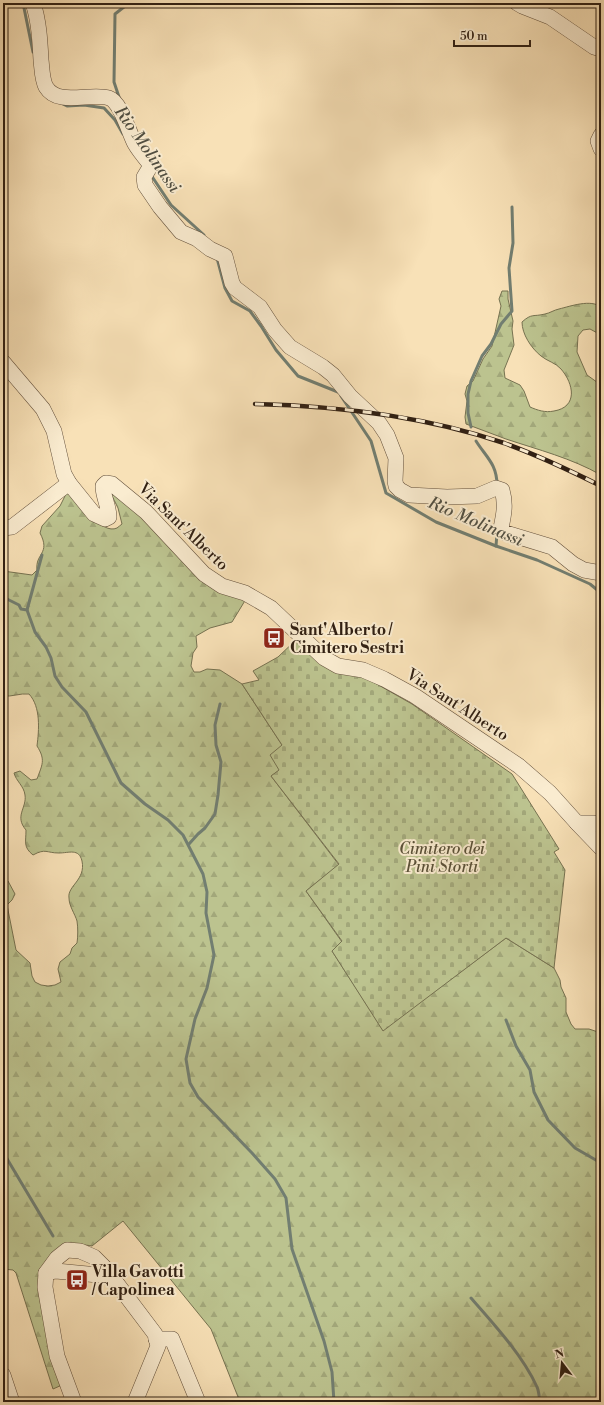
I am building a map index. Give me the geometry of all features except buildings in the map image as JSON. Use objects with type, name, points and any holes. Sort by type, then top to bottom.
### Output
[{"type":"street","points":[[33,3],[36,12],[42,68],[46,86],[51,92],[65,98],[99,96],[110,98],[116,103],[121,109],[130,135],[136,146],[150,164],[145,186],[160,207],[181,232],[197,239],[225,256],[232,283],[235,288],[260,307],[275,330],[290,347],[323,367],[333,375],[350,396],[379,423],[387,435],[396,458],[396,486],[400,490],[410,495],[447,497],[477,496],[496,488],[502,490],[505,499],[505,510],[501,528],[503,532],[552,547],[573,564],[584,570],[601,573]]},
{"type":"street","points":[[517,3],[550,17],[601,49]]},
{"type":"street","points":[[601,135],[598,141],[601,149]]},
{"type":"street","name":"Via Sant'Alberto","points":[[3,362],[43,409],[54,431],[64,474],[69,483],[94,514],[105,519],[109,517],[109,508],[103,491],[103,486],[106,483],[112,484],[146,512],[204,574],[222,586],[245,593],[270,608],[324,658],[338,666],[363,670],[384,679],[422,700],[519,766],[550,793],[601,848]]},
{"type":"street","points":[[3,528],[12,527],[69,483]]},
{"type":"street","points":[[577,823],[594,823],[601,826]]},
{"type":"street","points":[[74,1402],[56,1356],[45,1287],[46,1273],[57,1258],[67,1250],[80,1251],[94,1257],[110,1274],[155,1334],[158,1346],[135,1402]]},
{"type":"street","points":[[46,1273],[56,1271],[98,1275],[110,1274]]},
{"type":"street","points":[[156,1339],[172,1339],[198,1402]]},
{"type":"street","points":[[3,1375],[12,1402]]},
{"type":"green space","points":[[502,291],[508,291],[508,299],[513,321],[512,329],[514,345],[504,370],[505,378],[520,385],[530,407],[544,411],[551,412],[562,409],[567,405],[570,400],[571,388],[569,381],[561,369],[541,356],[531,345],[525,336],[522,322],[531,316],[547,314],[557,309],[575,305],[586,303],[601,307],[601,335],[590,329],[583,330],[578,336],[577,352],[587,375],[601,385],[601,475],[566,459],[466,424],[465,417],[467,401],[465,394],[467,386],[473,381],[483,359],[492,346],[501,306],[499,299]]},
{"type":"green space","points":[[71,493],[91,517],[98,523],[111,529],[117,528],[122,524],[118,508],[111,494],[117,495],[246,599],[232,622],[210,628],[196,636],[197,647],[193,653],[191,666],[194,672],[200,672],[207,669],[220,670],[242,684],[282,745],[280,770],[271,776],[339,865],[306,891],[342,942],[332,951],[383,1030],[506,938],[554,968],[566,998],[566,1012],[575,1029],[589,1029],[601,1033],[601,1402],[240,1402],[211,1329],[123,1221],[92,1246],[74,1245],[62,1248],[47,1259],[41,1269],[62,1385],[53,1389],[16,1273],[13,1270],[3,1269],[3,880],[8,881],[15,894],[7,905],[16,950],[30,963],[32,976],[35,982],[41,985],[55,985],[61,982],[58,969],[60,962],[70,954],[72,948],[77,943],[77,921],[70,904],[69,894],[79,878],[83,868],[79,854],[73,852],[59,853],[44,851],[33,855],[26,847],[26,830],[21,820],[25,795],[14,773],[20,771],[31,780],[37,779],[42,766],[42,755],[37,746],[38,719],[36,705],[33,699],[29,694],[3,696],[3,571],[32,575],[37,570],[38,560],[44,545],[40,533],[42,526],[60,506],[66,494]]},
{"type":"green space","name":"Cimitero dei Pini Storti","points":[[298,638],[358,675],[412,704],[512,774],[559,849],[554,852],[565,870],[554,968],[506,938],[383,1031],[332,951],[342,941],[306,891],[339,864],[271,776],[279,770],[270,755],[282,745],[242,684],[259,680],[253,671],[278,657]]},
{"type":"waterway","name":"Rio Molinassi","points":[[23,3],[33,52]]},
{"type":"waterway","points":[[119,97],[114,82],[115,14],[129,3]]},
{"type":"waterway","name":"Rio Molinassi","points":[[63,104],[67,106],[84,105],[104,108],[115,120],[123,134]]},
{"type":"waterway","name":"Rio Molinassi","points":[[151,175],[171,205],[204,235]]},
{"type":"waterway","points":[[471,427],[468,413],[468,394],[471,381],[482,356],[491,344],[501,324],[512,311],[509,268],[513,243],[512,207]]},
{"type":"waterway","name":"Rio Molinassi","points":[[217,258],[225,288],[232,301],[250,311],[276,350],[298,376],[338,392]]},
{"type":"waterway","name":"Rio Molinassi","points":[[341,396],[371,441],[386,493],[436,522],[496,546],[537,560],[590,584],[601,593]]},
{"type":"waterway","points":[[476,441],[493,466],[497,478],[497,485]]},
{"type":"waterway","points":[[496,546],[497,533]]},
{"type":"waterway","points":[[27,610],[42,555]]},
{"type":"waterway","points":[[3,597],[19,605],[21,609],[27,610],[35,632],[46,647],[51,658],[55,676],[62,687],[86,712],[121,783],[145,804],[168,820],[183,835],[203,874],[207,892],[206,913],[214,955],[207,988],[195,1019],[186,1059],[190,1083],[198,1097],[275,1179],[286,1198],[292,1249],[324,1341],[332,1372],[334,1402]]},
{"type":"waterway","points":[[189,844],[205,828],[215,814],[221,762],[216,745],[215,725],[220,704]]},
{"type":"waterway","points":[[506,1020],[516,1046],[530,1070],[534,1092],[548,1120],[575,1148],[601,1163]]},
{"type":"waterway","points":[[3,1152],[53,1236]]},
{"type":"waterway","points":[[471,1298],[516,1352],[524,1364],[537,1387],[540,1402]]},
{"type":"railway","points":[[255,404],[350,410],[412,419],[443,426],[504,443],[553,463],[601,486]]},
{"type":"place","name":"Sant'Alberto / Cimitero Sestri","points":[[274,638]]},
{"type":"place","name":"Villa Gavotti / Capolinea","points":[[77,1280]]}]
